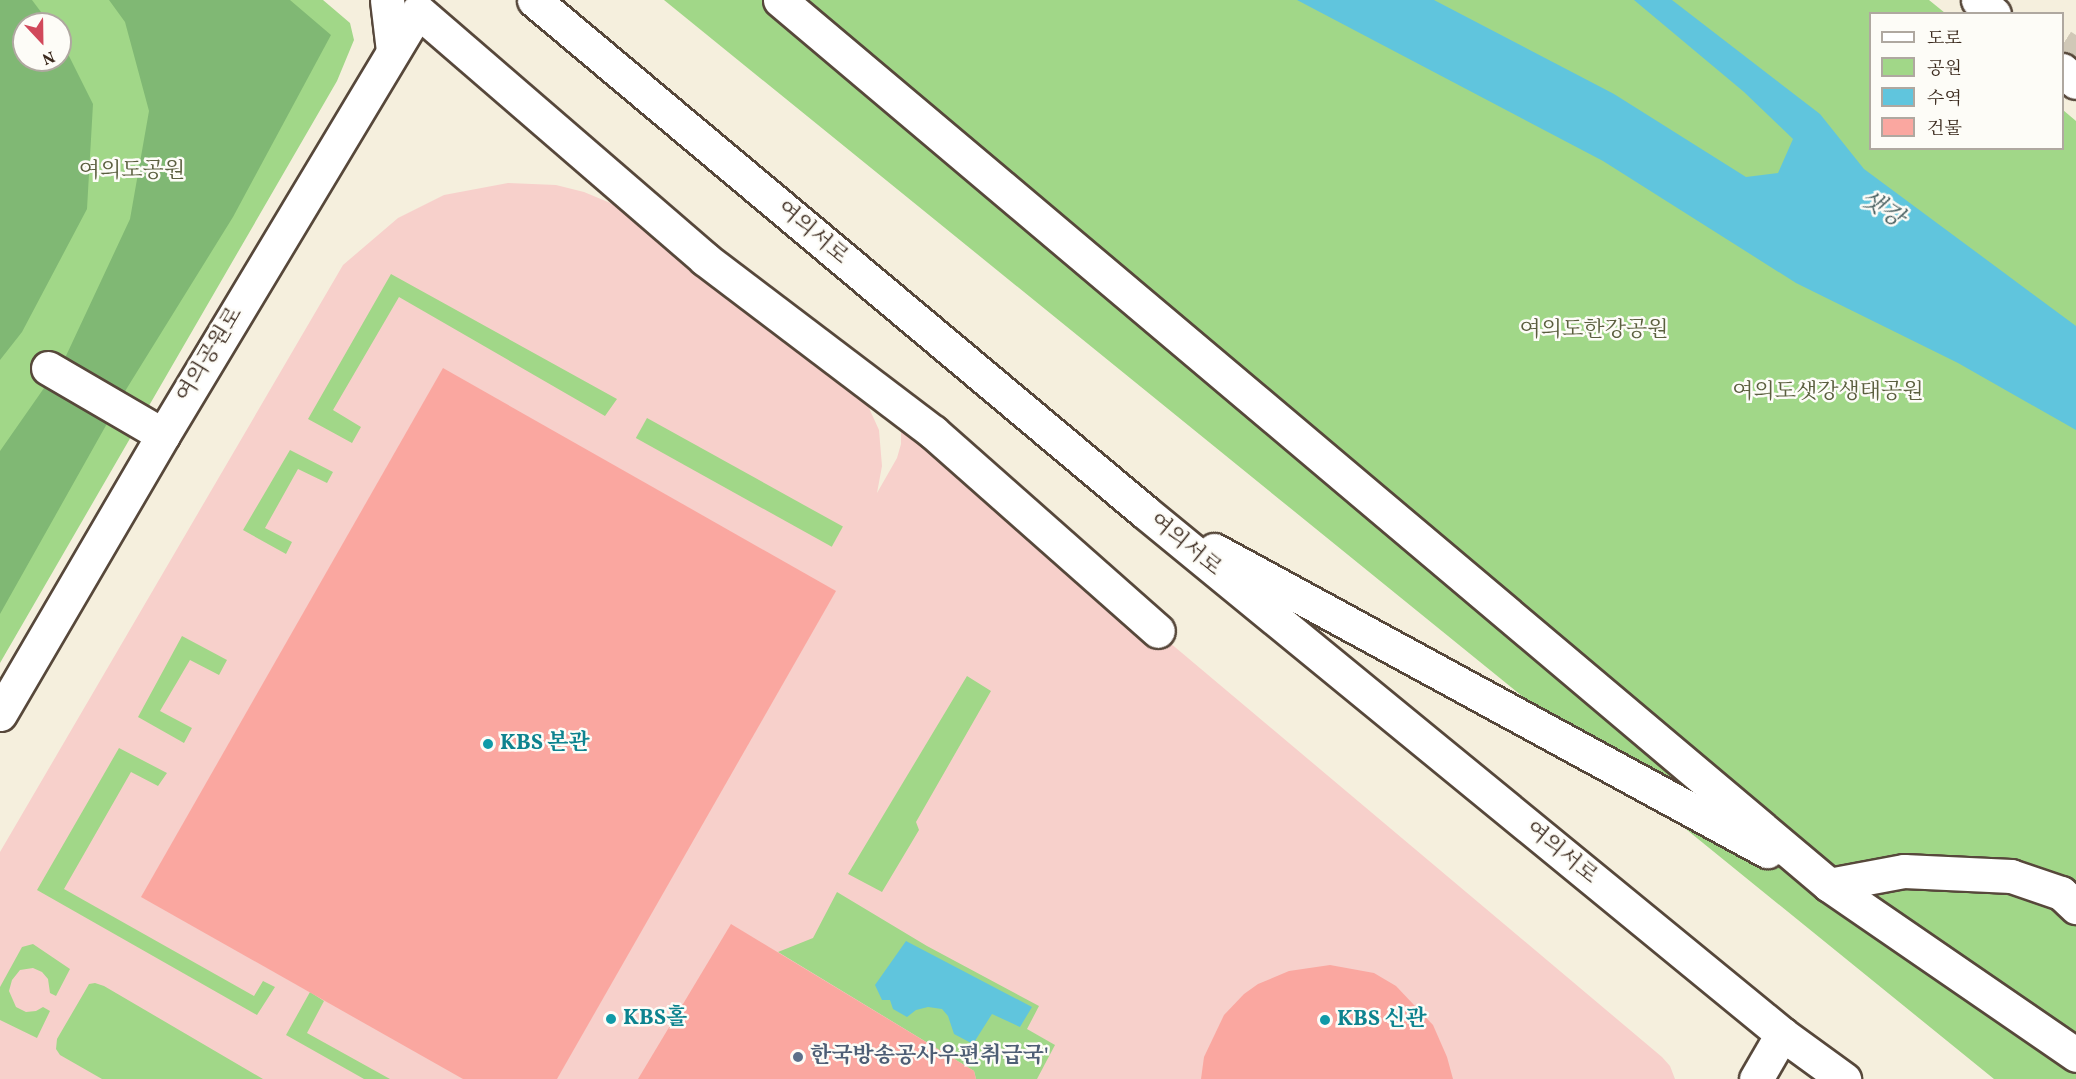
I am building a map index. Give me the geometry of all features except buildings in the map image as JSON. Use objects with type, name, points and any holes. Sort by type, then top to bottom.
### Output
[{"type":"main road","points":[[387,0],[393,51]]},
{"type":"main road","name":"여의서로","points":[[534,0],[1145,512],[1782,1034],[1844,1079]]},
{"type":"main road","points":[[780,0],[1829,885],[2076,1055]]},
{"type":"main road","points":[[1978,0],[1992,12]]},
{"type":"main road","points":[[422,6],[705,259],[933,432],[1158,631]]},
{"type":"main road","name":"여의공원로","points":[[0,714],[163,435],[422,6]]},
{"type":"main road","points":[[2064,72],[2076,82]]},
{"type":"main road","points":[[48,368],[163,435]]},
{"type":"main road","points":[[1145,512],[1829,885],[1904,871],[2011,876],[2061,893],[2076,907]]},
{"type":"main road","points":[[1756,1079],[1782,1034]]},
{"type":"shaded area","points":[[508,183],[556,185],[584,192],[632,212],[860,397],[869,408],[879,430],[882,466],[877,493],[897,458],[901,444],[901,428],[891,408],[1662,1057],[1670,1066],[1675,1079],[0,1079],[0,852],[343,265],[398,218],[444,195]]},
{"type":"green space","name":"여의도공원","points":[[0,0],[323,0],[350,23],[354,40],[337,81],[0,663]]},
{"type":"green space","points":[[0,0],[32,0],[41,12],[12,12],[12,72],[72,72],[72,62],[93,104],[87,209],[22,332],[0,360]]},
{"type":"green space","points":[[109,0],[290,0],[331,35],[233,217],[127,388],[0,614],[0,451],[65,358],[130,219],[149,111],[125,22]]},
{"type":"green space","name":"여의도한강공원","points":[[664,0],[1929,0],[1944,12],[1869,12],[1869,150],[2064,150],[2064,111],[2076,121],[2076,1079],[1994,1079]]},
{"type":"green space","points":[[391,274],[617,399],[605,416],[399,297],[333,410],[361,427],[352,443],[308,419]]},
{"type":"green space","points":[[647,418],[843,527],[832,547],[636,438]]},
{"type":"green space","points":[[290,450],[333,472],[327,483],[298,469],[265,528],[292,542],[286,554],[243,530]]},
{"type":"green space","points":[[182,636],[227,660],[219,675],[190,660],[160,711],[192,728],[184,743],[138,717]]},
{"type":"green space","points":[[967,676],[991,691],[916,822],[919,830],[882,892],[848,874]]},
{"type":"green space","points":[[119,748],[167,773],[158,786],[131,772],[64,889],[254,996],[263,981],[275,987],[257,1015],[37,890]]},
{"type":"green space","points":[[837,892],[927,946],[1039,1006],[1027,1029],[1055,1045],[1037,1079],[976,1079],[974,1071],[778,952],[813,938]]},
{"type":"green space","points":[[33,944],[70,969],[56,996],[50,993],[48,979],[42,972],[33,968],[20,970],[12,980],[9,991],[16,1007],[26,1012],[36,1011],[43,1007],[50,1011],[37,1038],[0,1020],[0,987],[22,947]]},
{"type":"green space","points":[[89,984],[104,986],[263,1079],[102,1079],[60,1055],[56,1049],[57,1039]]},
{"type":"green space","points":[[310,992],[324,1001],[307,1033],[390,1079],[364,1079],[286,1035]]},
{"type":"water","name":"샛강","points":[[1297,0],[1434,0],[1614,94],[1746,177],[1778,173],[1793,139],[1744,92],[1634,0],[1672,0],[1820,114],[1864,169],[2076,326],[2076,430],[1958,363],[1796,283],[1603,161]]},
{"type":"water","points":[[906,941],[1032,1007],[1020,1027],[992,1014],[973,1044],[954,1034],[948,1016],[942,1009],[928,1007],[916,1010],[907,1017],[893,1009],[890,1000],[882,1000],[875,985]]},
{"type":"tunnel","points":[[2064,46],[2076,54]]},
{"type":"place","name":"KBS 본관","points":[[488,744]]},
{"type":"place","name":"KBS홀","points":[[611,1019]]},
{"type":"place","name":"KBS 신관","points":[[1325,1020]]},
{"type":"place","name":"한국방송공사우편취급국'","points":[[798,1057]]},
{"type":"park label","name":"여의도샛강생태공원","points":[[1828,393]]}]
